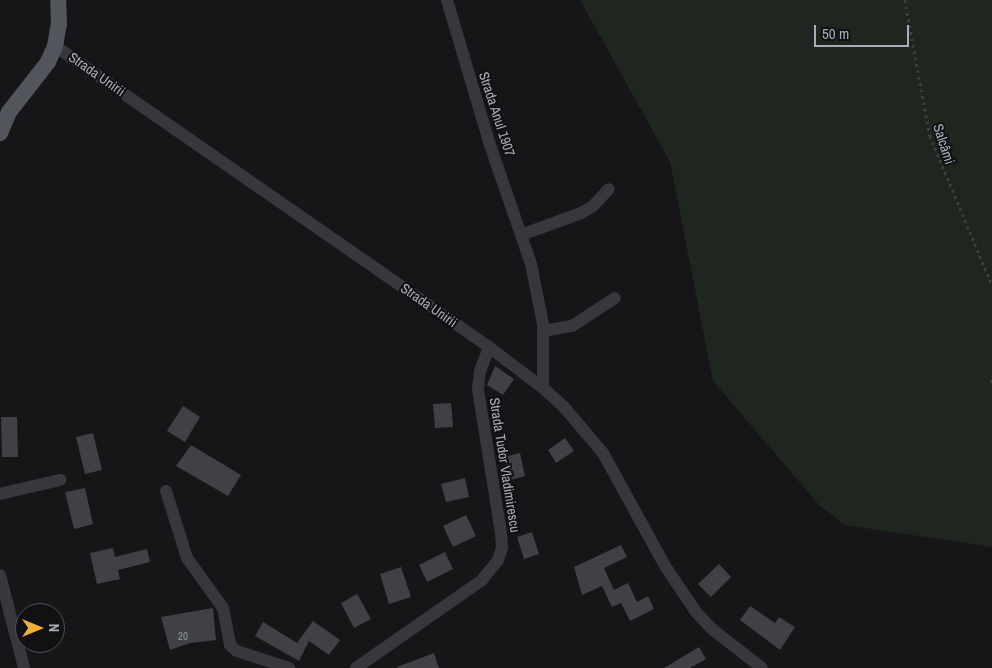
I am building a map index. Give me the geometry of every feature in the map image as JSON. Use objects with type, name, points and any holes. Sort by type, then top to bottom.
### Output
[{"type":"main road","name":"Strada Unirii","points":[[56,46],[60,24],[58,0]]},
{"type":"main road","points":[[0,133],[9,112],[48,62],[56,46]]},
{"type":"street","name":"Strada Anul 1907","points":[[448,0],[489,142],[521,235],[539,297],[543,331],[542,388]]},
{"type":"street","name":"Strada Unirii","points":[[56,46],[489,347],[564,407],[603,453],[665,566],[696,612],[712,629],[762,668]]},
{"type":"street","points":[[521,235],[581,213],[593,206],[609,189]]},
{"type":"street","points":[[543,331],[572,326],[615,298]]},
{"type":"street","name":"Strada Tudor Vladimirescu","points":[[356,668],[482,580],[498,560],[502,548],[501,533],[478,389],[489,347]]},
{"type":"street","points":[[0,494],[60,480]]},
{"type":"street","points":[[166,491],[187,558],[222,608],[230,645],[237,651],[289,668]]},
{"type":"street","points":[[0,575],[24,668]]},
{"type":"path","name":"Salcâmi","points":[[905,0],[921,101],[930,136],[992,285]]},
{"type":"shaded area","points":[[580,0],[992,0],[992,547],[845,525],[819,505],[713,381],[670,162]]},
{"type":"building","points":[[495,366],[514,379],[503,395],[487,385]]},
{"type":"building","points":[[451,403],[453,427],[435,428],[433,404]]},
{"type":"building","points":[[183,406],[200,417],[185,442],[167,431]]},
{"type":"building","points":[[1,417],[17,417],[18,457],[2,457]]},
{"type":"building","points":[[93,433],[102,470],[85,474],[76,437]]},
{"type":"building","points":[[565,438],[574,451],[556,463],[548,450]]},
{"type":"building","points":[[191,445],[241,475],[228,496],[176,466]]},
{"type":"building","points":[[520,453],[525,476],[510,480],[504,457]]},
{"type":"building","points":[[465,478],[469,497],[446,502],[441,484]]},
{"type":"building","points":[[85,488],[93,524],[74,529],[65,492]]},
{"type":"building","points":[[466,515],[476,536],[453,547],[443,526]]},
{"type":"building","points":[[532,532],[539,554],[524,559],[517,537]]},
{"type":"building","points":[[621,545],[627,557],[604,568],[614,590],[628,583],[637,602],[648,596],[654,609],[630,621],[621,603],[612,607],[602,586],[582,595],[574,567]]},
{"type":"building","points":[[113,548],[115,557],[147,549],[150,562],[118,570],[120,579],[97,584],[90,553]]},
{"type":"building","points":[[445,552],[453,569],[427,582],[419,565]]},
{"type":"building","points":[[719,564],[731,577],[711,597],[698,584]]},
{"type":"building","points":[[401,567],[411,597],[389,604],[380,574]]},
{"type":"building","points":[[357,594],[371,619],[354,628],[341,603]]},
{"type":"building","points":[[750,606],[775,623],[779,617],[795,627],[780,650],[740,620]]},
{"type":"building","points":[[213,608],[216,640],[190,643],[170,650],[161,617]]},
{"type":"building","points":[[313,621],[340,640],[329,655],[309,641],[299,661],[255,636],[263,622],[297,643]]},
{"type":"building","points":[[699,647],[706,659],[690,668],[664,668]]},
{"type":"building","points":[[434,653],[439,668],[397,668],[397,667]]}]
